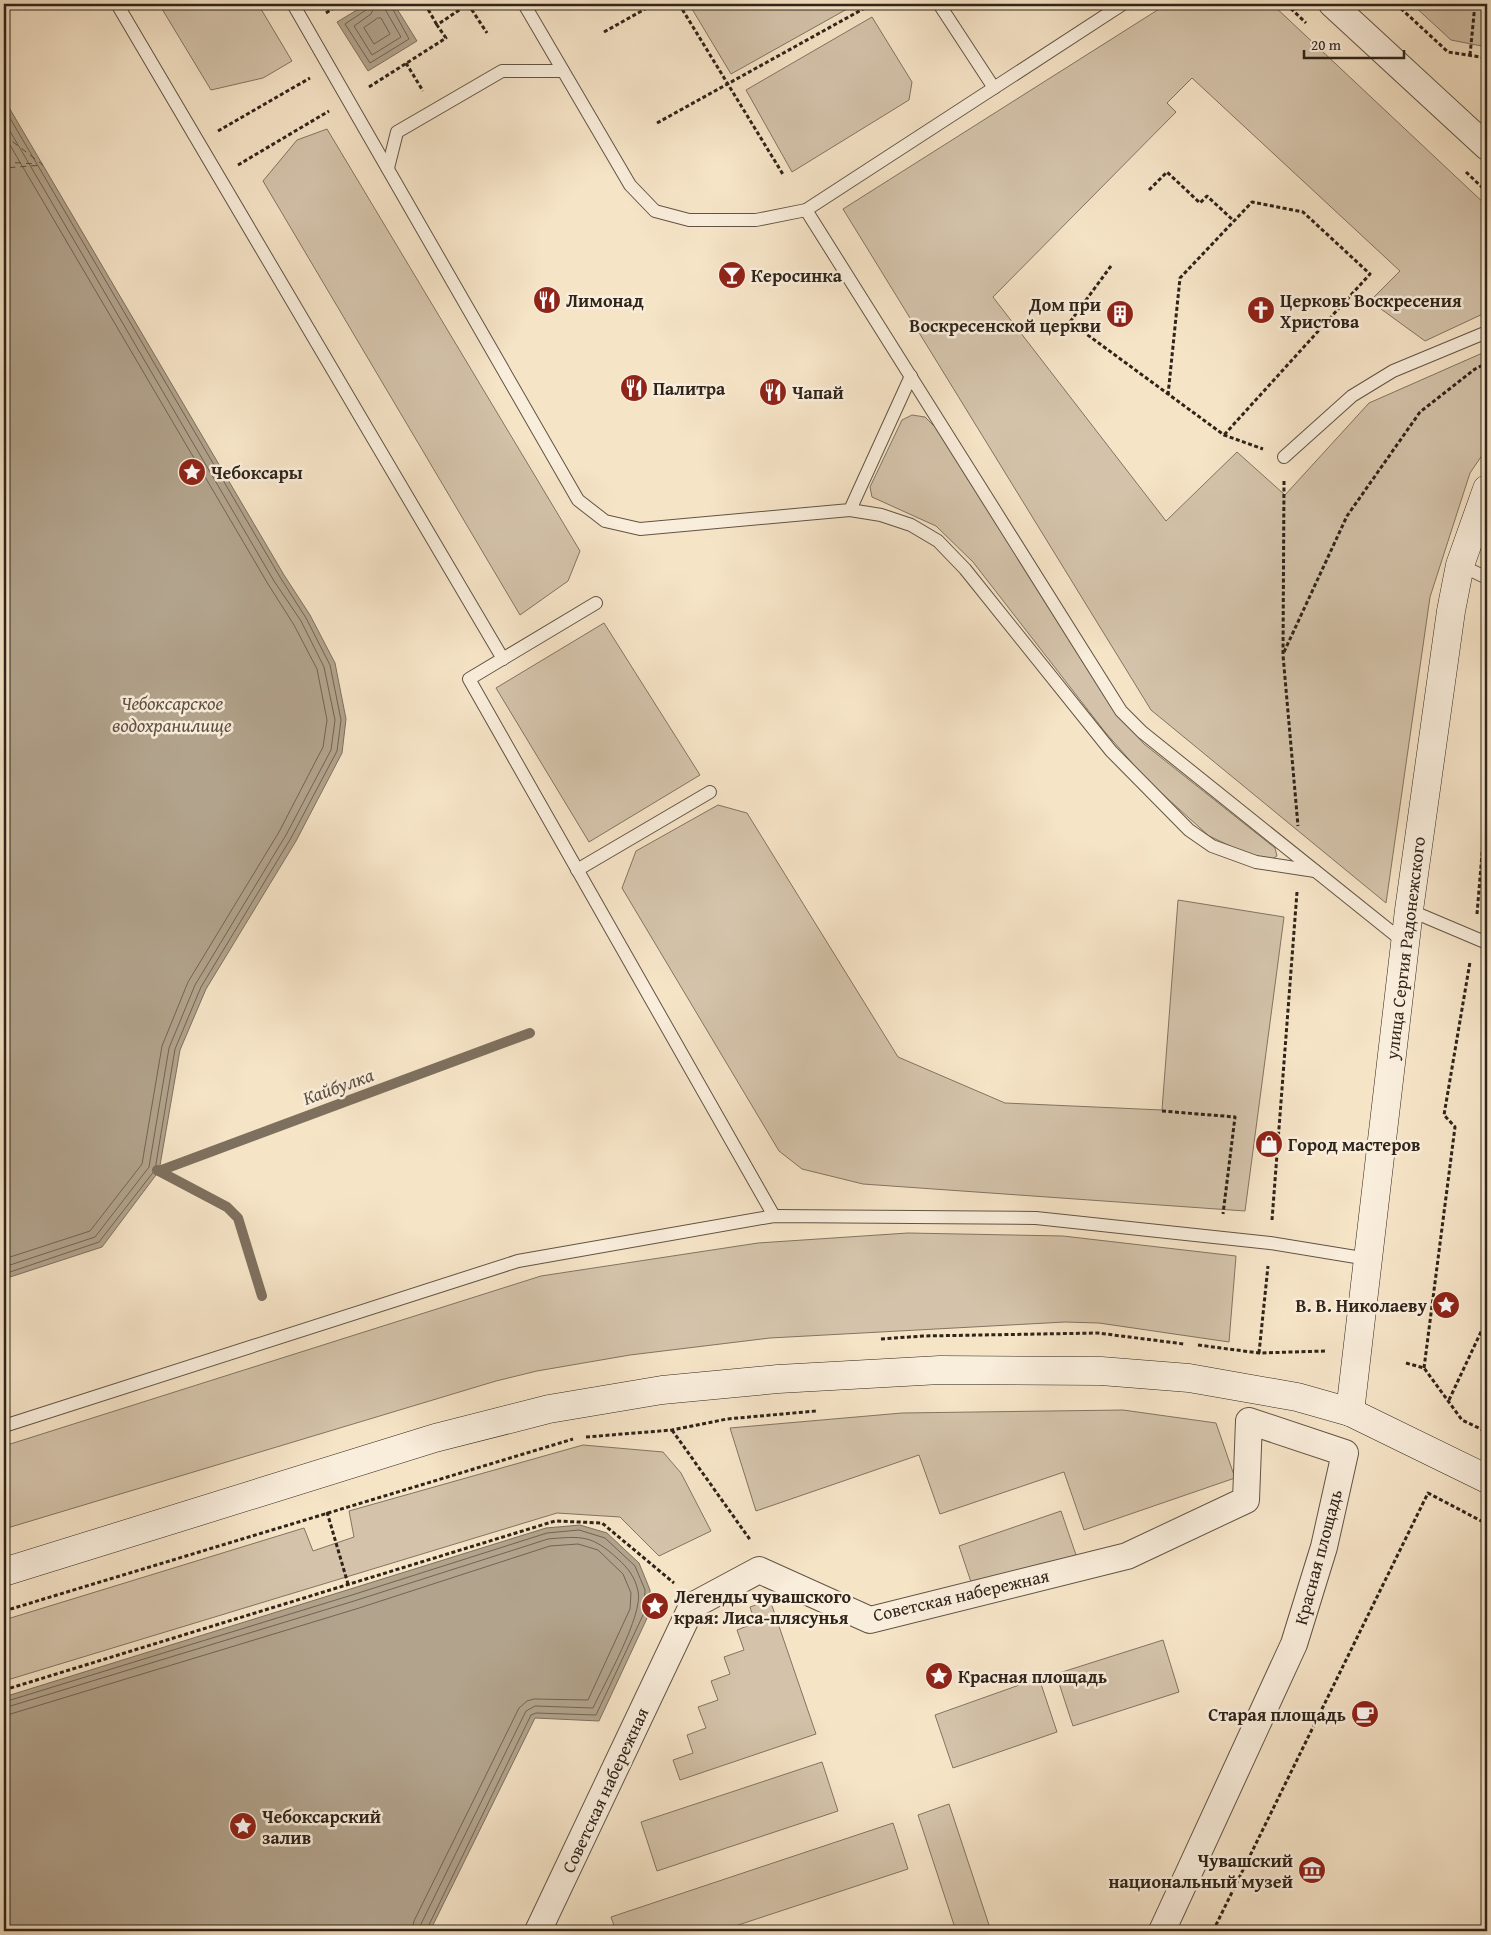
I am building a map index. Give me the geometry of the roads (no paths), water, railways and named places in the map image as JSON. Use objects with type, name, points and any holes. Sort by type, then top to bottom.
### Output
[{"type":"street","points":[[1332,4],[1487,147]]},
{"type":"street","name":"улица Сергия Радонежского","points":[[1350,1412],[1409,910],[1451,611],[1460,565],[1487,489]]},
{"type":"street","points":[[4,1572],[435,1438],[549,1408],[662,1390],[778,1379],[940,1370],[1101,1371],[1189,1378],[1253,1388],[1350,1412],[1487,1479]]},
{"type":"street","name":"Советская набережная","points":[[538,1931],[692,1606],[760,1570],[870,1620],[1127,1556],[1246,1500],[1249,1421],[1345,1453]]},
{"type":"street","name":"Красная площадь","points":[[1162,1931],[1294,1644],[1324,1548],[1345,1453]]},
{"type":"lane","points":[[117,4],[503,659]]},
{"type":"lane","points":[[293,4],[350,100],[578,500],[604,521],[640,530],[850,510],[881,515],[911,525],[938,541],[965,569],[1111,751],[1189,830],[1212,846],[1256,862],[1299,865],[1314,871],[1405,943]]},
{"type":"lane","points":[[524,4],[630,185],[655,210],[688,220],[756,220],[806,210],[1123,4]]},
{"type":"lane","points":[[939,4],[994,88]]},
{"type":"lane","points":[[388,168],[396,132],[502,71],[563,71]]},
{"type":"lane","points":[[806,210],[1121,711],[1142,732],[1299,865]]},
{"type":"lane","points":[[1284,457],[1352,396],[1376,381],[1393,371],[1487,332]]},
{"type":"lane","points":[[850,510],[912,376]]},
{"type":"lane","points":[[1460,565],[1487,578]]},
{"type":"lane","points":[[596,603],[469,680],[774,1216]]},
{"type":"lane","points":[[577,870],[710,792]]},
{"type":"lane","points":[[1409,910],[1487,943]]},
{"type":"lane","points":[[4,1426],[518,1261],[774,1216],[1036,1218],[1270,1243],[1368,1258]]},
{"type":"water","points":[[367,4],[394,4],[417,41],[368,71],[337,22]]},
{"type":"water","name":"Чебоксарское водохранилище","points":[[4,99],[284,575],[310,615],[335,663],[346,719],[342,753],[296,841],[206,989],[180,1050],[159,1171],[102,1247],[4,1279]]},
{"type":"water","name":"Чебоксарский залив","points":[[580,1525],[607,1533],[639,1563],[650,1590],[649,1614],[599,1721],[535,1718],[430,1931],[4,1931],[4,1697],[546,1528]]},
{"type":"waterway","name":"Кайбулка","points":[[159,1171],[530,1033]]},
{"type":"waterway","points":[[157,1170],[227,1207],[238,1218],[262,1296]]},
{"type":"place","name":"Керосинка","points":[[732,275]]},
{"type":"place","name":"Лимонад","points":[[547,300]]},
{"type":"place","name":"Церковь Воскресения Христова","points":[[1261,310]]},
{"type":"place","name":"Дом при Воскресенской церкви","points":[[1120,314]]},
{"type":"place","name":"Палитра","points":[[634,388]]},
{"type":"place","name":"Чапай","points":[[773,392]]},
{"type":"place","name":"Чебоксары","points":[[192,472]]},
{"type":"place","name":"Город мастеров","points":[[1269,1144]]},
{"type":"place","name":"В. В. Николаеву","points":[[1446,1305]]},
{"type":"place","name":"Легенды чувашского края: Лиса-плясунья","points":[[655,1606]]},
{"type":"place","name":"Красная площадь","points":[[939,1676]]},
{"type":"place","name":"Старая площадь","points":[[1365,1714]]},
{"type":"place","name":"Чебоксарский залив","points":[[243,1826]]},
{"type":"place","name":"Чувашский национальный музей","points":[[1312,1870]]}]
